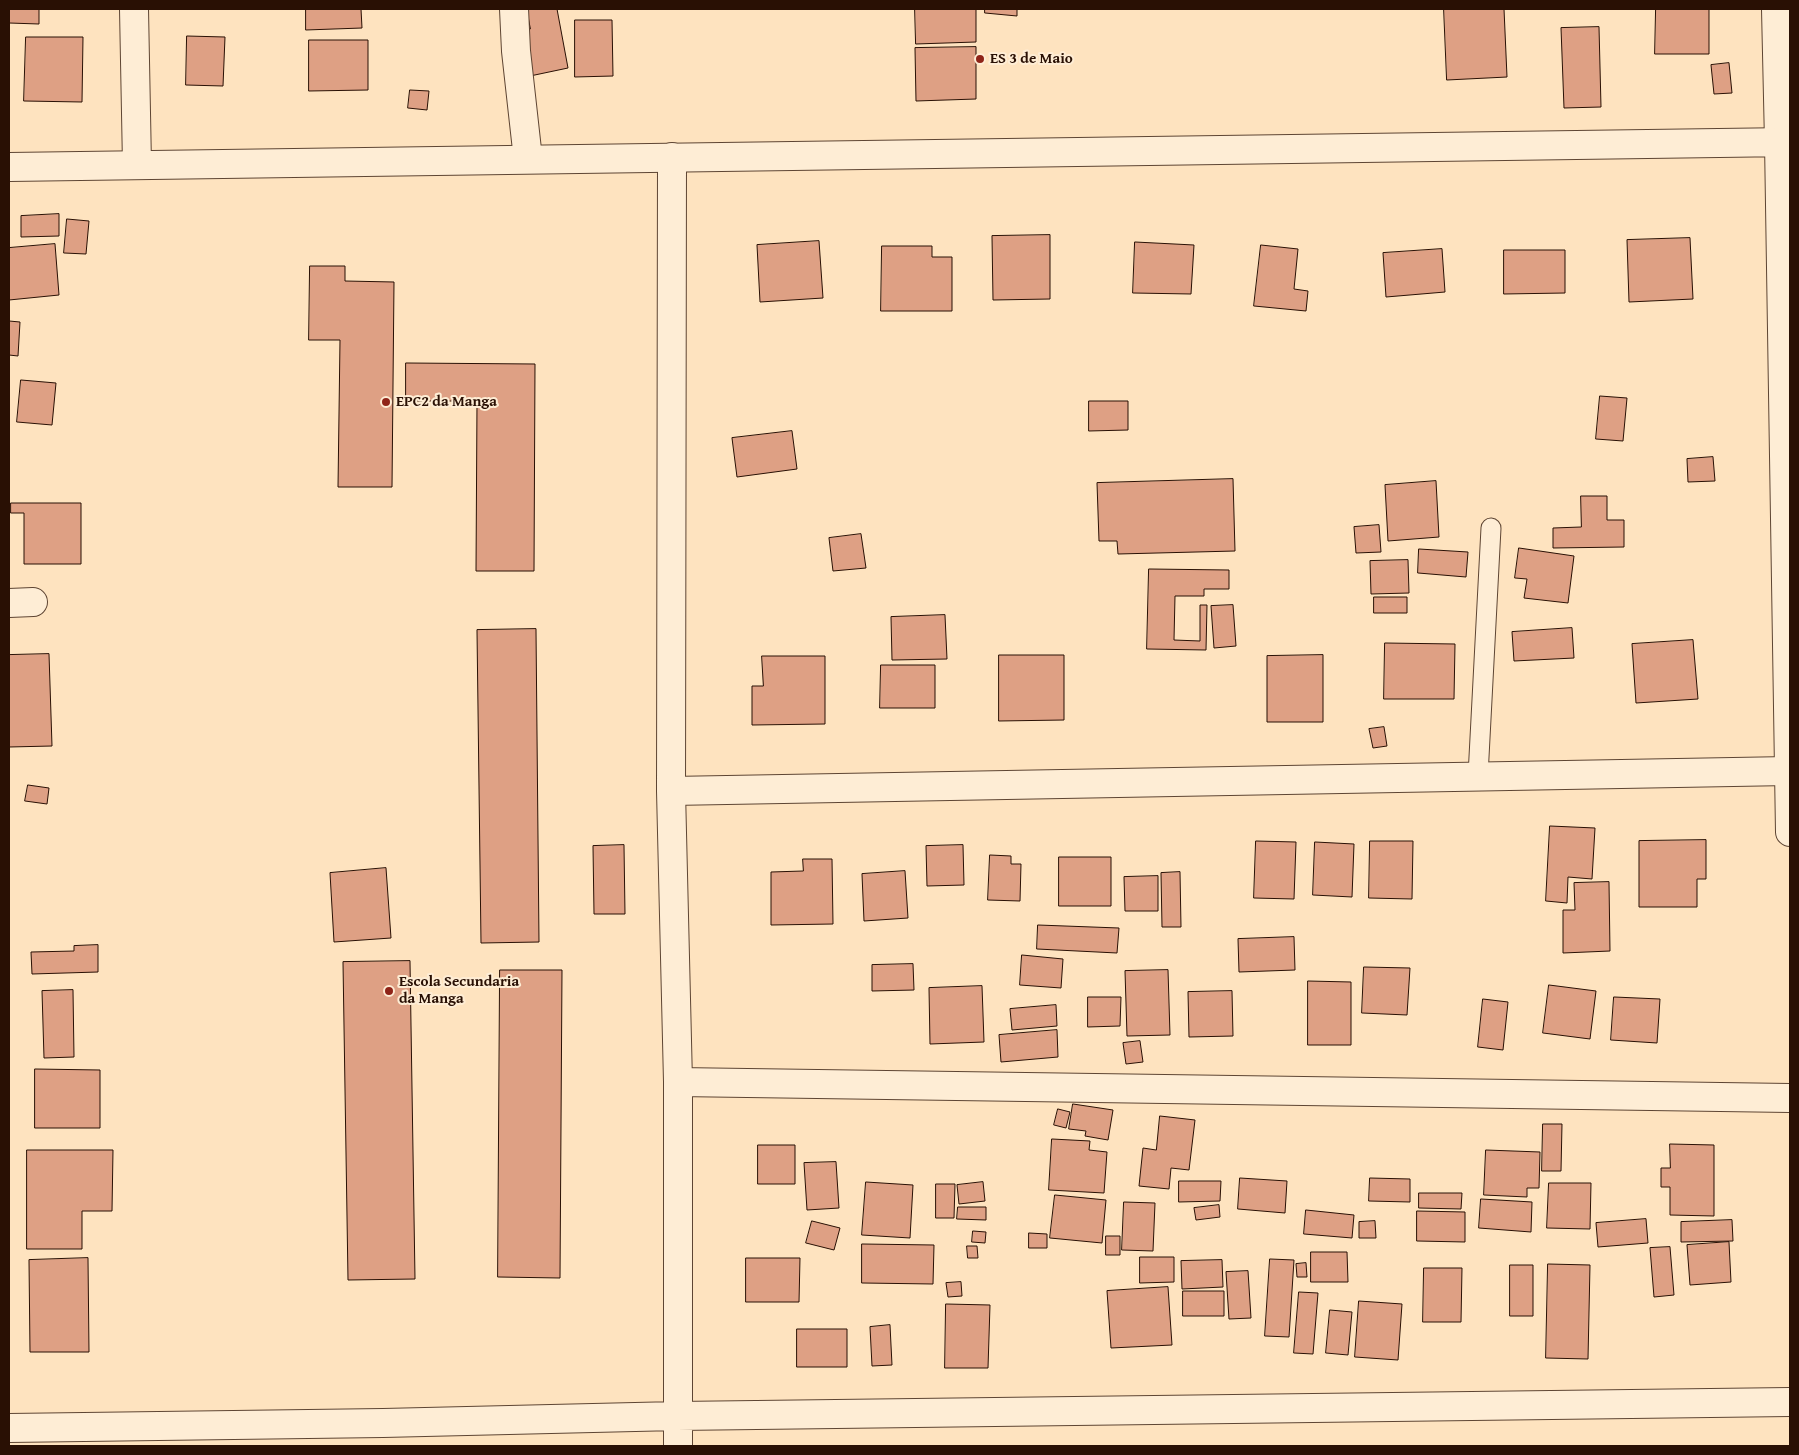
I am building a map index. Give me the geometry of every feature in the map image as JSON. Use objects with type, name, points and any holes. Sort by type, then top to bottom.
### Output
[{"type":"street","points":[[134,9],[137,165]]},
{"type":"street","points":[[514,9],[516,51],[528,159]]},
{"type":"street","points":[[1776,9],[1784,142],[1790,832]]},
{"type":"street","points":[[9,166],[1784,142]]},
{"type":"street","points":[[672,157],[671,791],[678,1082],[678,1446]]},
{"type":"street","points":[[671,791],[1789,771]]},
{"type":"street","points":[[678,1082],[1790,1098]]},
{"type":"street","points":[[9,1428],[91,1437],[383,1434],[677,1416],[1790,1402]]},
{"type":"lane","points":[[1478,776],[1491,528]]},
{"type":"building","points":[[9,9],[39,9],[39,24],[9,23]]},
{"type":"building","points":[[306,9],[361,9],[362,28],[306,30]]},
{"type":"building","points":[[527,9],[557,9],[568,68],[530,76],[523,30],[530,29]]},
{"type":"building","points":[[915,9],[976,9],[976,42],[916,44]]},
{"type":"building","points":[[985,9],[1017,9],[1017,16],[985,13]]},
{"type":"building","points":[[1444,9],[1504,9],[1507,77],[1447,80]]},
{"type":"building","points":[[1656,9],[1709,9],[1709,54],[1655,54]]},
{"type":"building","points":[[575,20],[612,20],[613,76],[575,77]]},
{"type":"building","points":[[1599,27],[1601,107],[1564,108],[1561,28]]},
{"type":"building","points":[[187,36],[225,37],[223,86],[186,85]]},
{"type":"building","points":[[26,37],[83,37],[82,102],[24,101]]},
{"type":"building","points":[[309,40],[368,40],[368,90],[309,91]]},
{"type":"building","points":[[976,47],[976,99],[916,101],[915,48]]},
{"type":"building","points":[[1729,63],[1732,93],[1714,94],[1711,65]]},
{"type":"building","points":[[410,90],[429,91],[427,110],[408,108]]},
{"type":"building","points":[[59,214],[59,236],[21,237],[21,216]]},
{"type":"building","points":[[67,219],[89,221],[86,254],[64,253]]},
{"type":"building","points":[[1050,235],[1050,299],[993,300],[992,236]]},
{"type":"building","points":[[1690,238],[1693,299],[1629,302],[1627,240]]},
{"type":"building","points":[[819,241],[823,298],[760,302],[757,245]]},
{"type":"building","points":[[1135,242],[1194,245],[1191,294],[1133,293]]},
{"type":"building","points":[[55,244],[59,295],[9,300],[9,248]]},
{"type":"building","points":[[1261,245],[1298,249],[1294,289],[1308,291],[1306,311],[1254,306]]},
{"type":"building","points":[[882,246],[932,246],[932,257],[952,257],[952,311],[881,311]]},
{"type":"building","points":[[1442,249],[1445,292],[1386,297],[1383,253]]},
{"type":"building","points":[[1504,250],[1565,250],[1565,293],[1504,294]]},
{"type":"building","points":[[310,266],[345,266],[345,281],[394,282],[392,487],[338,487],[340,340],[309,340]]},
{"type":"building","points":[[9,321],[20,322],[18,356],[9,355]]},
{"type":"building","points":[[406,363],[535,364],[534,571],[476,571],[477,401],[406,401]]},
{"type":"building","points":[[21,380],[56,383],[52,425],[17,422]]},
{"type":"building","points":[[1600,396],[1627,398],[1623,441],[1596,439]]},
{"type":"building","points":[[1089,401],[1128,401],[1128,430],[1089,431]]},
{"type":"building","points":[[792,431],[797,469],[737,477],[732,438]]},
{"type":"building","points":[[1713,457],[1715,481],[1688,482],[1687,459]]},
{"type":"building","points":[[1233,479],[1235,551],[1118,554],[1117,541],[1099,541],[1097,483]]},
{"type":"building","points":[[1436,481],[1439,537],[1388,541],[1385,485]]},
{"type":"building","points":[[1581,496],[1607,496],[1607,520],[1624,520],[1624,547],[1553,548],[1553,528],[1581,527]]},
{"type":"building","points":[[11,503],[81,503],[81,564],[24,564],[24,513],[11,513]]},
{"type":"building","points":[[1379,525],[1381,552],[1356,553],[1354,527]]},
{"type":"building","points":[[861,534],[866,568],[833,571],[829,538]]},
{"type":"building","points":[[1519,548],[1574,556],[1568,603],[1524,598],[1527,579],[1515,578]]},
{"type":"building","points":[[1419,549],[1468,552],[1466,577],[1418,573]]},
{"type":"building","points":[[1408,560],[1409,593],[1371,594],[1370,561]]},
{"type":"building","points":[[1149,569],[1229,570],[1229,589],[1204,589],[1204,596],[1175,596],[1174,640],[1200,641],[1200,605],[1207,605],[1206,650],[1147,649]]},
{"type":"building","points":[[1374,597],[1407,597],[1407,613],[1374,613]]},
{"type":"building","points":[[1233,605],[1236,646],[1214,648],[1211,606]]},
{"type":"building","points":[[945,615],[947,659],[892,660],[891,617]]},
{"type":"building","points":[[1572,628],[1574,658],[1514,661],[1512,632]]},
{"type":"building","points":[[536,629],[539,942],[481,943],[477,630]]},
{"type":"building","points":[[1693,640],[1698,699],[1636,703],[1632,644]]},
{"type":"building","points":[[1385,643],[1455,644],[1454,699],[1384,699]]},
{"type":"building","points":[[49,654],[52,746],[9,747],[9,655]]},
{"type":"building","points":[[999,655],[1064,655],[1064,720],[999,721]]},
{"type":"building","points":[[1323,655],[1323,722],[1267,722],[1267,656]]},
{"type":"building","points":[[762,656],[825,656],[825,724],[752,725],[752,686],[763,686]]},
{"type":"building","points":[[881,665],[935,665],[935,708],[880,708]]},
{"type":"building","points":[[1384,727],[1387,746],[1373,748],[1369,729]]},
{"type":"building","points":[[28,785],[49,788],[47,804],[25,801]]},
{"type":"building","points":[[1550,826],[1595,828],[1592,879],[1568,877],[1567,903],[1546,901]]},
{"type":"building","points":[[1706,840],[1706,879],[1697,879],[1697,907],[1639,907],[1639,841]]},
{"type":"building","points":[[1256,841],[1296,842],[1294,899],[1254,898]]},
{"type":"building","points":[[1370,841],[1413,841],[1412,899],[1369,898]]},
{"type":"building","points":[[1315,842],[1354,844],[1352,897],[1313,895]]},
{"type":"building","points":[[624,845],[625,914],[594,914],[593,846]]},
{"type":"building","points":[[963,845],[964,885],[927,886],[926,846]]},
{"type":"building","points":[[990,855],[1011,856],[1011,864],[1021,864],[1020,901],[988,900]]},
{"type":"building","points":[[1059,857],[1111,857],[1111,906],[1059,906]]},
{"type":"building","points":[[803,859],[832,859],[833,924],[771,925],[771,872],[803,871]]},
{"type":"building","points":[[386,868],[391,938],[334,942],[330,873]]},
{"type":"building","points":[[905,871],[908,918],[864,921],[862,874]]},
{"type":"building","points":[[1180,872],[1181,927],[1162,927],[1161,873]]},
{"type":"building","points":[[1158,876],[1158,911],[1125,911],[1124,877]]},
{"type":"building","points":[[1609,882],[1610,951],[1563,953],[1563,910],[1575,910],[1574,883]]},
{"type":"building","points":[[1038,925],[1119,928],[1117,953],[1037,949]]},
{"type":"building","points":[[1294,937],[1295,970],[1239,972],[1238,939]]},
{"type":"building","points":[[98,945],[98,972],[32,974],[31,952],[74,951],[74,946]]},
{"type":"building","points":[[1022,955],[1063,959],[1061,988],[1020,985]]},
{"type":"building","points":[[410,961],[415,1279],[348,1280],[343,962]]},
{"type":"building","points":[[913,964],[914,990],[872,991],[872,965]]},
{"type":"building","points":[[1364,967],[1410,968],[1407,1015],[1362,1013]]},
{"type":"building","points":[[500,970],[562,970],[560,1278],[498,1277]]},
{"type":"building","points":[[1168,970],[1170,1035],[1127,1036],[1125,971]]},
{"type":"building","points":[[1308,981],[1351,982],[1351,1045],[1308,1045]]},
{"type":"building","points":[[1549,985],[1596,991],[1590,1039],[1543,1033]]},
{"type":"building","points":[[982,986],[984,1042],[930,1044],[929,988]]},
{"type":"building","points":[[73,990],[74,1057],[44,1058],[42,991]]},
{"type":"building","points":[[1232,991],[1233,1036],[1189,1037],[1188,992]]},
{"type":"building","points":[[1088,997],[1121,997],[1120,1026],[1088,1027]]},
{"type":"building","points":[[1614,997],[1660,999],[1657,1043],[1611,1040]]},
{"type":"building","points":[[1483,999],[1508,1002],[1503,1050],[1478,1047]]},
{"type":"building","points":[[1056,1005],[1057,1026],[1012,1030],[1010,1009]]},
{"type":"building","points":[[1057,1030],[1058,1057],[1001,1062],[999,1035]]},
{"type":"building","points":[[1140,1041],[1143,1062],[1126,1064],[1123,1043]]},
{"type":"building","points":[[35,1069],[100,1070],[100,1128],[35,1128]]},
{"type":"building","points":[[1073,1104],[1113,1110],[1108,1140],[1085,1136],[1086,1131],[1069,1129]]},
{"type":"building","points":[[1058,1109],[1070,1112],[1066,1128],[1054,1125]]},
{"type":"building","points":[[1160,1116],[1195,1120],[1189,1170],[1171,1168],[1169,1189],[1139,1186],[1143,1148],[1156,1150]]},
{"type":"building","points":[[1543,1124],[1562,1124],[1561,1171],[1542,1171]]},
{"type":"building","points":[[1052,1139],[1090,1141],[1089,1150],[1107,1152],[1104,1193],[1049,1190]]},
{"type":"building","points":[[1670,1144],[1714,1145],[1714,1216],[1670,1215],[1670,1187],[1661,1187],[1661,1168],[1670,1168]]},
{"type":"building","points":[[758,1145],[795,1145],[795,1184],[758,1184]]},
{"type":"building","points":[[27,1150],[113,1150],[112,1211],[82,1211],[82,1249],[27,1249]]},
{"type":"building","points":[[1486,1150],[1540,1152],[1539,1188],[1527,1188],[1527,1197],[1484,1195]]},
{"type":"building","points":[[836,1162],[839,1208],[807,1210],[804,1163]]},
{"type":"building","points":[[1240,1178],[1287,1181],[1285,1213],[1238,1209]]},
{"type":"building","points":[[1370,1178],[1410,1179],[1410,1202],[1369,1201]]},
{"type":"building","points":[[1179,1181],[1221,1181],[1220,1201],[1179,1202]]},
{"type":"building","points":[[866,1182],[913,1185],[910,1238],[862,1235]]},
{"type":"building","points":[[983,1182],[985,1201],[959,1204],[957,1185]]},
{"type":"building","points":[[1549,1183],[1591,1183],[1590,1229],[1547,1228]]},
{"type":"building","points":[[936,1184],[955,1184],[954,1218],[936,1218]]},
{"type":"building","points":[[1419,1193],[1462,1193],[1461,1209],[1419,1208]]},
{"type":"building","points":[[1055,1195],[1106,1200],[1102,1243],[1050,1238]]},
{"type":"building","points":[[1481,1199],[1532,1202],[1531,1232],[1479,1228]]},
{"type":"building","points":[[1124,1202],[1155,1203],[1153,1251],[1122,1250]]},
{"type":"building","points":[[1219,1205],[1220,1217],[1196,1220],[1194,1208]]},
{"type":"building","points":[[958,1207],[986,1207],[986,1220],[957,1219]]},
{"type":"building","points":[[1306,1210],[1354,1215],[1352,1238],[1304,1234]]},
{"type":"building","points":[[1417,1211],[1465,1212],[1465,1242],[1417,1241]]},
{"type":"building","points":[[1646,1219],[1648,1243],[1598,1247],[1596,1223]]},
{"type":"building","points":[[1732,1220],[1733,1241],[1681,1242],[1681,1222]]},
{"type":"building","points":[[812,1221],[840,1228],[834,1250],[806,1243]]},
{"type":"building","points":[[1375,1221],[1376,1238],[1359,1238],[1359,1222]]},
{"type":"building","points":[[973,1231],[986,1232],[985,1243],[972,1242]]},
{"type":"building","points":[[1029,1233],[1047,1234],[1047,1248],[1029,1248]]},
{"type":"building","points":[[1106,1236],[1120,1236],[1120,1255],[1106,1255]]},
{"type":"building","points":[[1729,1242],[1731,1282],[1690,1285],[1687,1245]]},
{"type":"building","points":[[862,1244],[934,1245],[933,1284],[862,1283]]},
{"type":"building","points":[[967,1246],[977,1246],[978,1258],[968,1258]]},
{"type":"building","points":[[1670,1247],[1674,1295],[1654,1297],[1650,1248]]},
{"type":"building","points":[[1311,1252],[1347,1252],[1348,1282],[1311,1282]]},
{"type":"building","points":[[1140,1257],[1174,1257],[1174,1282],[1140,1283]]},
{"type":"building","points":[[88,1258],[89,1352],[30,1352],[29,1260]]},
{"type":"building","points":[[746,1258],[800,1258],[799,1302],[746,1302]]},
{"type":"building","points":[[1270,1259],[1294,1260],[1289,1337],[1265,1336]]},
{"type":"building","points":[[1222,1260],[1223,1287],[1182,1289],[1181,1261]]},
{"type":"building","points":[[1306,1263],[1307,1277],[1297,1277],[1296,1264]]},
{"type":"building","points":[[1548,1264],[1590,1265],[1588,1359],[1546,1358]]},
{"type":"building","points":[[1510,1265],[1533,1265],[1533,1316],[1510,1316]]},
{"type":"building","points":[[1424,1268],[1462,1268],[1461,1322],[1423,1322]]},
{"type":"building","points":[[1248,1271],[1251,1318],[1229,1319],[1226,1272]]},
{"type":"building","points":[[961,1282],[962,1296],[948,1297],[946,1283]]},
{"type":"building","points":[[1168,1287],[1172,1345],[1111,1348],[1107,1291]]},
{"type":"building","points":[[1183,1291],[1224,1291],[1224,1316],[1183,1316]]},
{"type":"building","points":[[1299,1292],[1318,1293],[1313,1354],[1294,1353]]},
{"type":"building","points":[[1359,1301],[1402,1304],[1398,1360],[1355,1357]]},
{"type":"building","points":[[946,1304],[990,1305],[988,1368],[945,1368]]},
{"type":"building","points":[[1330,1310],[1352,1312],[1348,1355],[1326,1353]]},
{"type":"building","points":[[890,1325],[892,1365],[872,1366],[870,1327]]},
{"type":"building","points":[[797,1329],[847,1329],[847,1367],[797,1367]]},
{"type":"place","name":"ES 3 de Maio","points":[[980,59]]},
{"type":"place","name":"EPC2 da Manga","points":[[386,402]]},
{"type":"place","name":"Escola Secundaria da Manga","points":[[389,991]]}]
